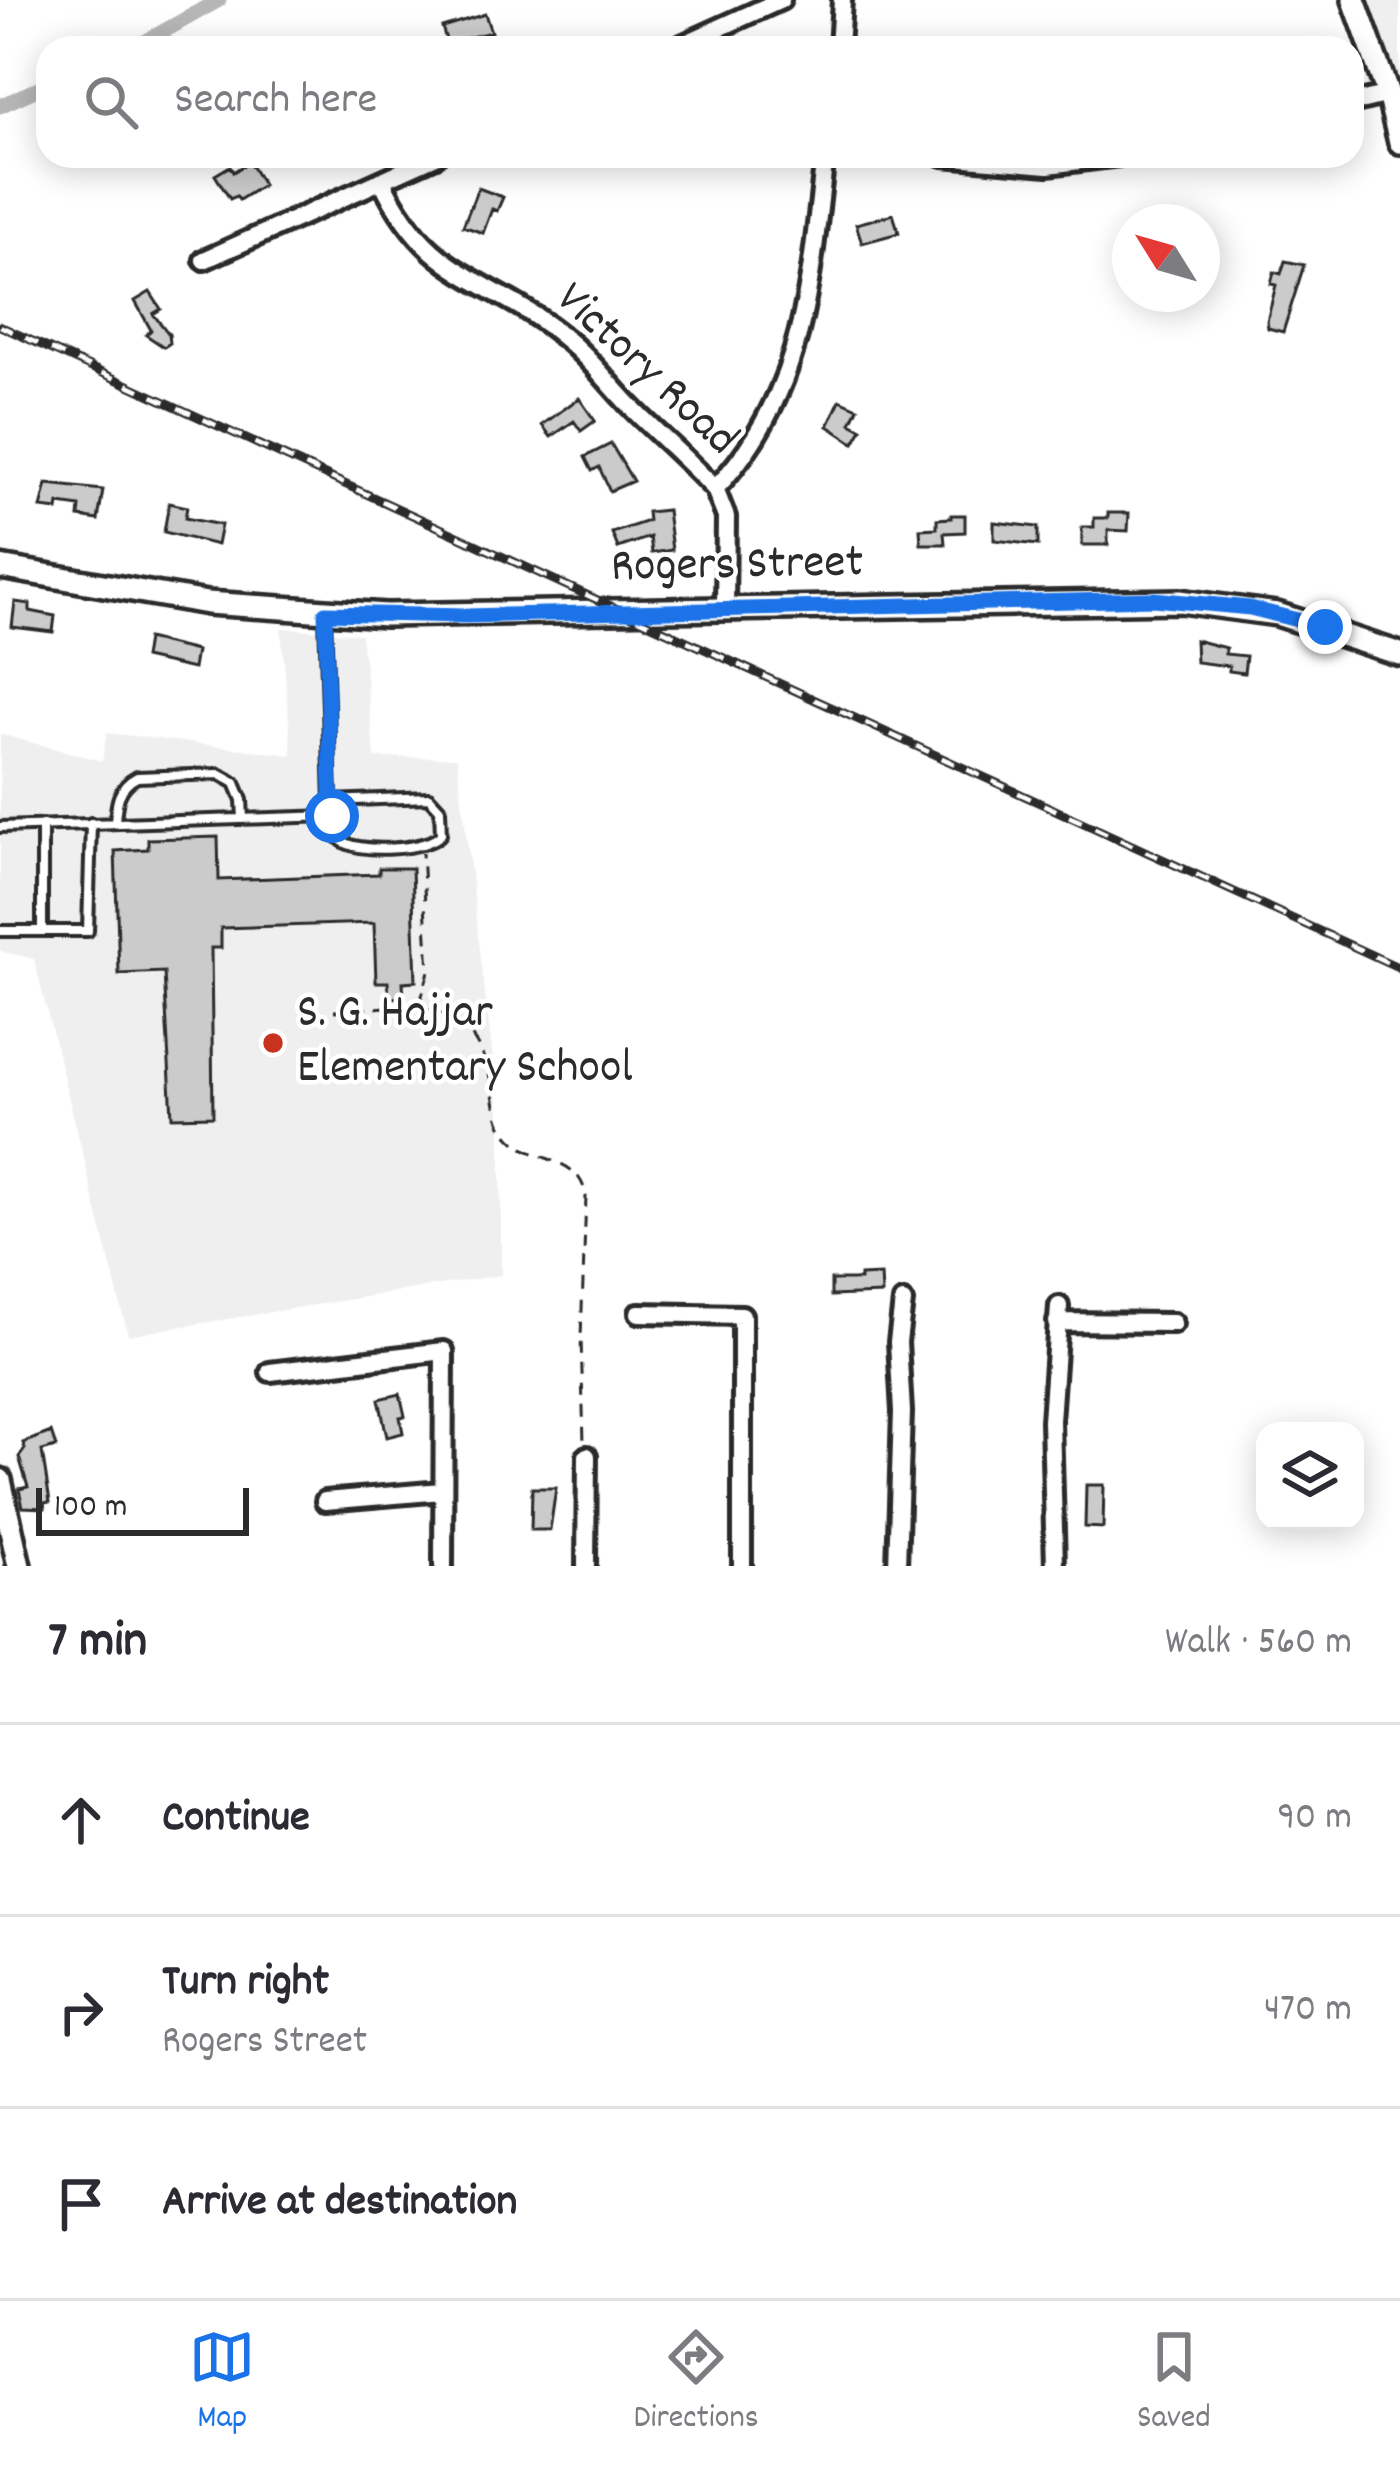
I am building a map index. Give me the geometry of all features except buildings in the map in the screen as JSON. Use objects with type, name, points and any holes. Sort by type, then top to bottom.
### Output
[{"type":"main road","points":[[1354,0],[1400,142]]},
{"type":"main road","name":"Rogers Street","points":[[0,567],[184,599],[325,613],[466,616],[1180,601],[1277,614],[1400,654]]},
{"type":"main road","points":[[0,1480],[19,1566]]},
{"type":"street","points":[[702,36],[781,0]]},
{"type":"street","points":[[840,36],[842,0]]},
{"type":"street","points":[[1364,100],[1388,94]]},
{"type":"street","points":[[204,260],[410,168]]},
{"type":"street","points":[[715,489],[757,438],[788,374],[807,297],[823,168]]},
{"type":"street","name":"Victory Road","points":[[382,181],[406,226],[436,257],[531,313],[568,341],[715,489],[725,517],[725,610]]},
{"type":"street","points":[[897,1566],[902,1412],[898,1342],[903,1303]]},
{"type":"street","points":[[639,1312],[742,1315],[742,1566]]},
{"type":"street","points":[[1055,1566],[1052,1421],[1058,1314],[1173,1323]]},
{"type":"street","points":[[270,1372],[444,1351],[443,1566]]},
{"type":"street","points":[[586,1566],[587,1456]]},
{"type":"street","points":[[325,1501],[442,1491]]},
{"type":"lane","points":[[325,613],[331,801],[336,832],[345,844],[364,848],[434,844],[441,834],[440,808],[423,796],[331,801]]},
{"type":"lane","points":[[115,823],[117,799],[137,777],[219,774],[235,783],[243,818]]},
{"type":"lane","points":[[0,826],[332,816]]},
{"type":"lane","points":[[0,931],[88,931],[91,824]]},
{"type":"lane","points":[[42,825],[42,931]]},
{"type":"path","points":[[419,1005],[429,971],[422,845]]},
{"type":"path","points":[[334,1011],[419,1005],[445,1013],[476,1042],[506,1135],[523,1148],[573,1169],[584,1185],[586,1271],[581,1338],[587,1456]]},
{"type":"shaded area","points":[[1366,0],[1400,0],[1400,89]]},
{"type":"shaded area","name":"S. G. Hajjar Elementary School","points":[[281,628],[361,634],[375,758],[457,757],[501,1127],[501,1275],[128,1335],[34,959],[0,951],[0,734],[102,761],[107,733],[292,755]]},
{"type":"waterway","points":[[155,36],[219,0]]},
{"type":"waterway","points":[[0,106],[36,90]]},
{"type":"railway","points":[[0,326],[1400,968]]},
{"type":"place","name":"S. G. Hajjar Elementary School","points":[[273,1043]]},
{"type":"route","points":[[332,816],[325,613],[466,616],[1153,599],[1250,608],[1325,627]]}]
